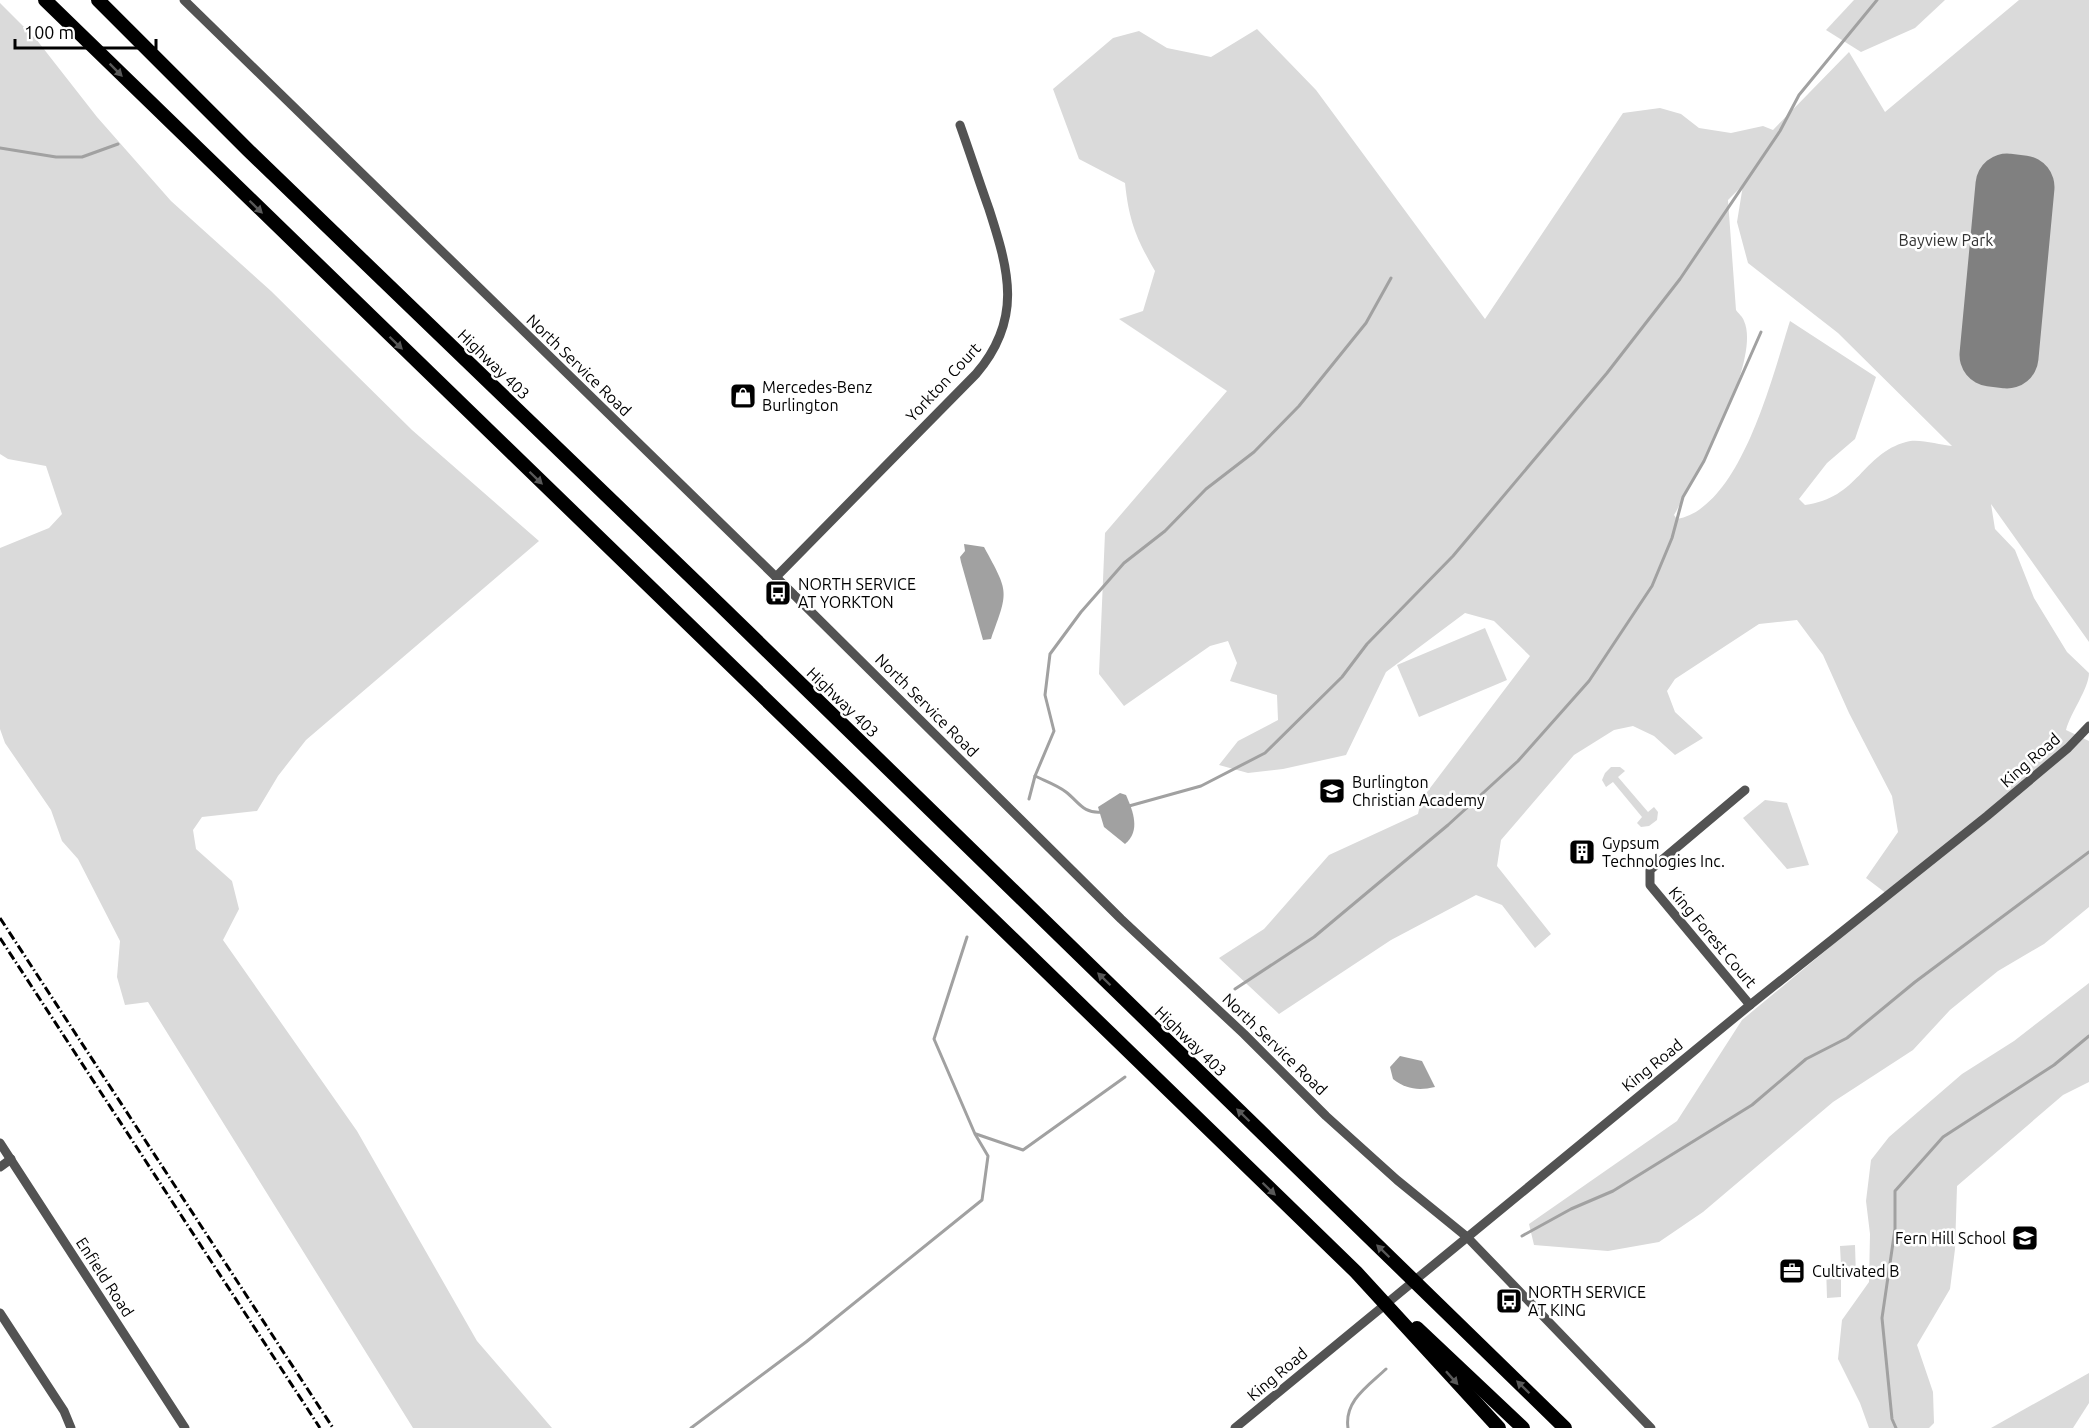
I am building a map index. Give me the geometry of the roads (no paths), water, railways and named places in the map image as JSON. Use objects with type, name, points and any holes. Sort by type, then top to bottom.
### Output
[{"type":"highway","points":[[45,0],[1356,1272],[1486,1390],[1523,1428]]},
{"type":"highway","name":"Highway 403","points":[[98,0],[248,150],[720,605],[1565,1428]]},
{"type":"highway","points":[[1356,1272],[1498,1428]]},
{"type":"street","name":"North Service Road","points":[[184,0],[1326,1116],[1397,1180],[1467,1237],[1651,1428]]},
{"type":"street","name":"Yorkton Court","points":[[776,577],[976,374],[991,356],[1001,337],[1007,315],[1009,286],[1004,254],[960,125]]},
{"type":"street","name":"King Road","points":[[1235,1428],[1750,1005],[1987,816],[2068,748],[2089,726]]},
{"type":"street","name":"King Forest Court","points":[[1745,790],[1650,870],[1650,885],[1750,1005]]},
{"type":"street","name":"Enfield Road","points":[[0,1143],[185,1428]]},
{"type":"street","points":[[0,1167],[10,1159]]},
{"type":"street","points":[[0,1313],[64,1411],[70,1428]]},
{"type":"waterway","points":[[1129,806],[1201,786],[1265,753],[1342,677],[1367,644],[1453,556],[1607,373],[1680,279],[1780,131],[1799,95],[1877,0]]},
{"type":"waterway","points":[[0,148],[56,157],[82,157],[118,144]]},
{"type":"waterway","points":[[1029,799],[1035,776],[1054,731],[1045,695],[1050,654],[1081,612],[1124,563],[1165,531],[1206,489],[1254,452],[1299,406],[1366,323],[1391,278]]},
{"type":"waterway","points":[[1235,989],[1314,937],[1448,825],[1518,761],[1589,681],[1652,586],[1672,538],[1683,497],[1704,461],[1761,332]]},
{"type":"waterway","points":[[1035,776],[1055,785],[1086,809],[1102,812]]},
{"type":"waterway","points":[[1522,1236],[1571,1209],[1613,1191],[1752,1105],[1806,1059],[1847,1038],[1915,982],[2089,852]]},
{"type":"waterway","points":[[691,1428],[806,1342],[982,1200],[988,1156],[975,1134],[934,1039],[967,937]]},
{"type":"waterway","points":[[1896,1428],[1892,1419],[1882,1318],[1895,1229],[1895,1191],[1943,1137],[2054,1065],[2089,1036]]},
{"type":"waterway","points":[[976,1134],[1023,1150],[1125,1077]]},
{"type":"waterway","points":[[1348,1428],[1348,1418],[1354,1402],[1365,1388],[1386,1369]]},
{"type":"railway","points":[[0,918],[333,1428]]},
{"type":"railway","points":[[0,938],[320,1428]]},
{"type":"place","name":"Mercedes-Benz Burlington","points":[[743,396]]},
{"type":"place","name":"NORTH SERVICE AT YORKTON","points":[[778,593]]},
{"type":"place","name":"Burlington Christian Academy","points":[[1332,791]]},
{"type":"place","name":"Gypsum Technologies Inc.","points":[[1582,852]]},
{"type":"place","name":"Fern Hill School","points":[[2025,1238]]},
{"type":"place","name":"Cultivated B","points":[[1792,1271]]},
{"type":"place","name":"NORTH SERVICE AT KING","points":[[1509,1301]]},
{"type":"park label","name":"Bayview Park","points":[[1946,240]]}]
